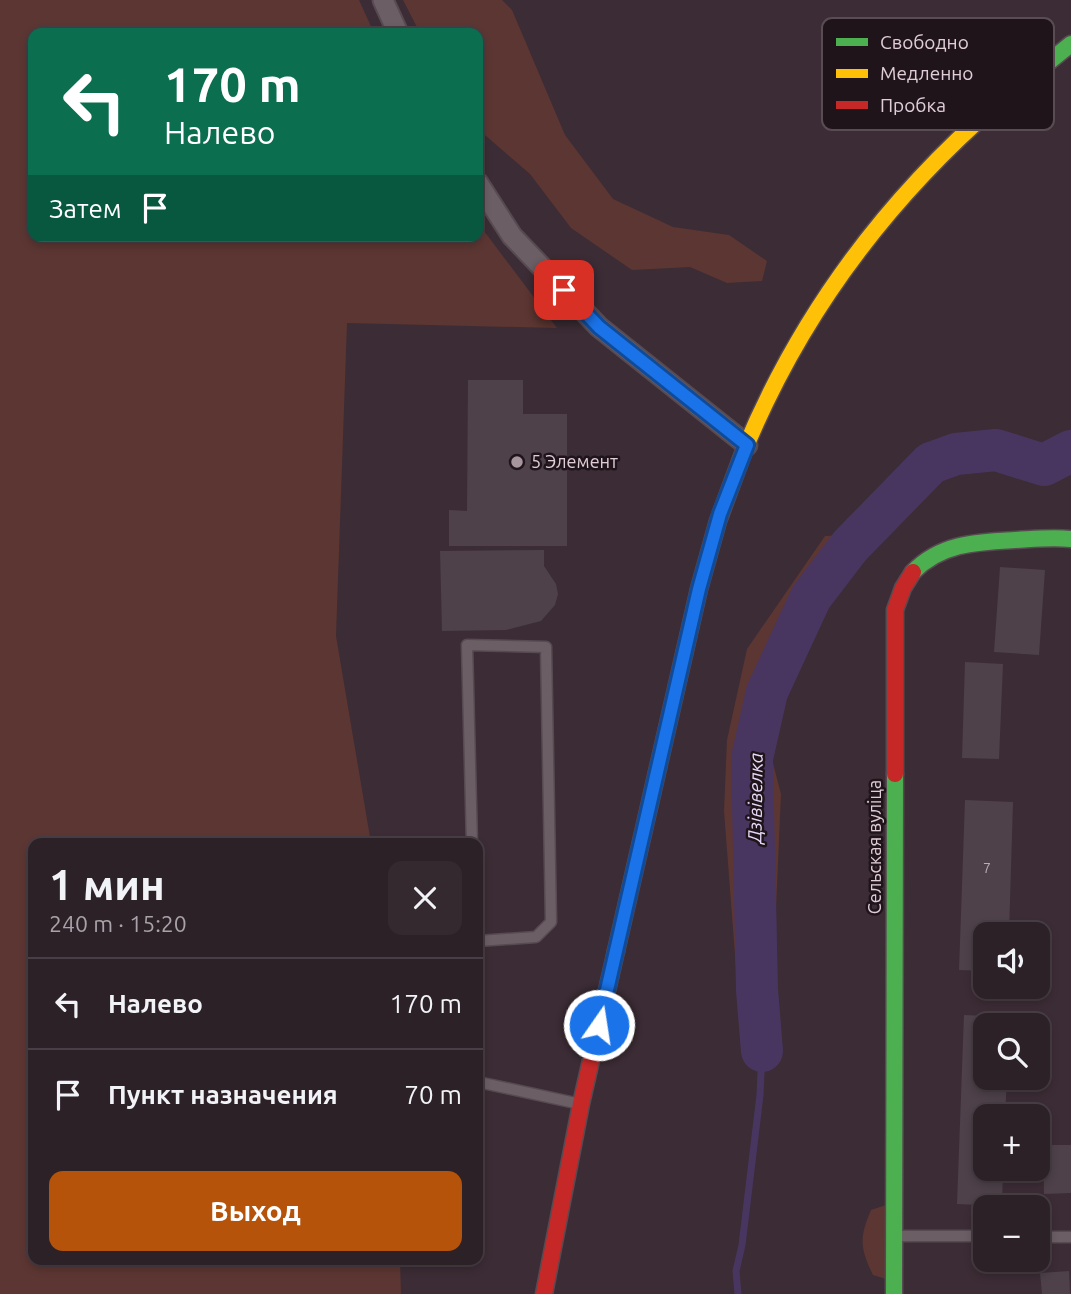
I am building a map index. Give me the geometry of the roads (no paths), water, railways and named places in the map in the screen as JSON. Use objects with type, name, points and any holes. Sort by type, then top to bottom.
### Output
[{"type":"street","points":[[383,0],[396,28]]},
{"type":"street","points":[[1054,58],[1071,44]]},
{"type":"street","points":[[544,1294],[581,1104],[699,589],[720,514],[747,445],[776,383],[821,305],[870,234],[913,186],[971,130]]},
{"type":"street","points":[[483,191],[512,236],[599,327],[747,445]]},
{"type":"street","name":"Сельская вуліца","points":[[894,1294],[895,610],[901,587],[916,567],[944,549],[969,541],[1071,540]]},
{"type":"lane","points":[[472,838],[467,645],[546,647],[551,922],[536,937],[483,941]]},
{"type":"lane","points":[[483,1083],[581,1104]]},
{"type":"lane","points":[[895,1236],[973,1236]]},
{"type":"lane","points":[[1050,1237],[1071,1237]]},
{"type":"waterway","name":"Дзівівелка","points":[[762,1051],[757,990],[752,758],[767,692],[811,597],[850,546],[931,463],[956,454],[996,450],[1044,465],[1071,451]]},
{"type":"waterway","name":"Дзівівелка","points":[[738,1294],[736,1271],[742,1245],[760,1095],[762,1051]]},
{"type":"place","name":"5 Элемент","points":[[517,462]]}]
